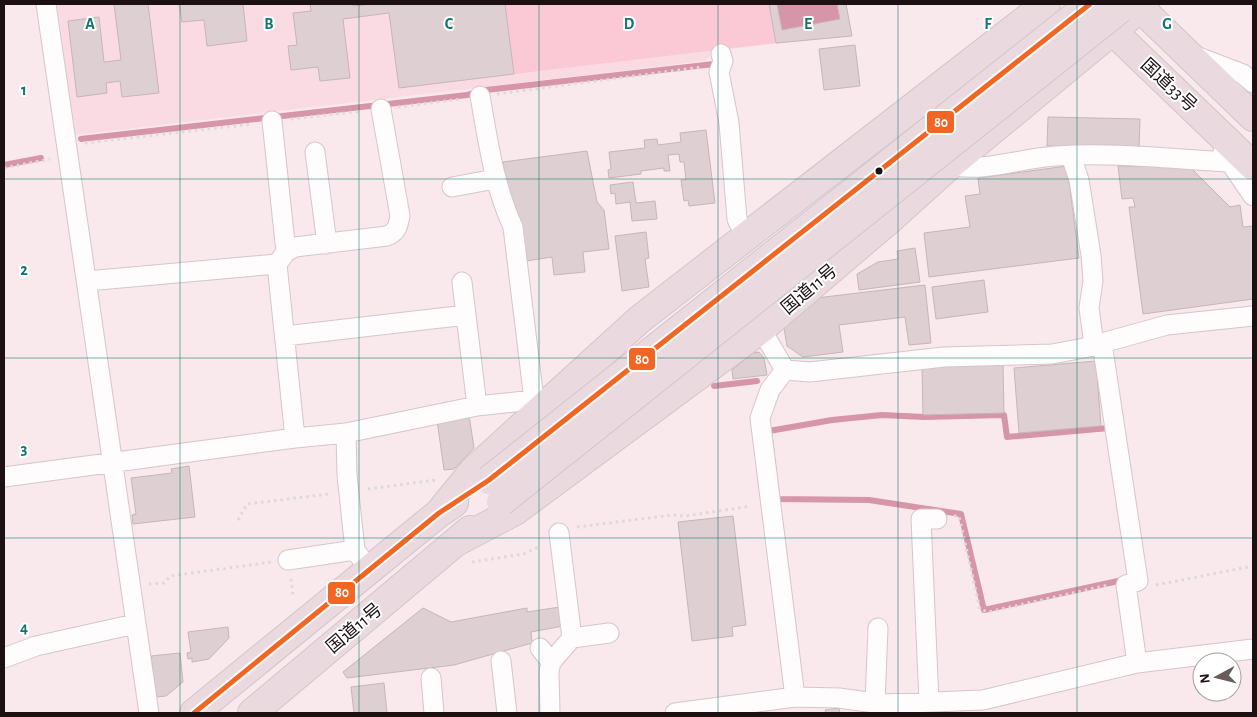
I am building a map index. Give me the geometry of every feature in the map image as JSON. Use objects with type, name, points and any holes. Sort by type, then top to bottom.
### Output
[{"type":"highway","name":"国道11号","points":[[439,513],[474,470],[537,405],[640,319],[1046,4]]},
{"type":"highway","name":"国道33号","points":[[1086,4],[1112,32],[1203,117],[1241,164]]},
{"type":"highway","name":"国道11号","points":[[464,552],[495,491],[1090,4]]},
{"type":"highway","name":"国道11号","points":[[252,713],[515,511],[761,329],[889,220],[950,165],[1112,32],[1137,5]]},
{"type":"highway","name":"国道11号","points":[[194,713],[362,560],[439,513],[495,491],[1137,5]]},
{"type":"highway","name":"国道33号","points":[[1137,5],[1190,53],[1253,117]]},
{"type":"street","points":[[46,4],[149,713]]},
{"type":"street","points":[[1190,53],[1250,75]]},
{"type":"street","points":[[721,54],[723,61],[719,72],[729,123],[737,219],[746,238]]},
{"type":"street","points":[[4,477],[295,438],[346,433],[477,406],[537,405],[513,228],[501,202],[495,179],[480,96]]},
{"type":"street","points":[[87,281],[281,258],[295,247],[393,234],[398,226],[400,216],[381,109]]},
{"type":"street","points":[[272,121],[285,336],[295,438]]},
{"type":"street","points":[[315,152],[327,244]]},
{"type":"street","points":[[950,165],[968,169],[1054,156],[1241,164],[1253,196]]},
{"type":"street","points":[[1071,156],[1079,180],[1091,255],[1093,281],[1088,308],[1098,344],[1132,583],[1137,663]]},
{"type":"street","points":[[452,187],[495,179]]},
{"type":"street","points":[[462,282],[477,406]]},
{"type":"street","points":[[285,336],[466,315]]},
{"type":"street","points":[[785,370],[810,372],[944,357],[1035,356],[1098,344],[1167,325],[1253,316]]},
{"type":"street","points":[[761,329],[785,370]]},
{"type":"street","points":[[785,370],[770,390],[764,402],[760,418],[801,703]]},
{"type":"street","points":[[288,560],[362,560],[347,475],[346,433]]},
{"type":"street","points":[[929,702],[921,519],[937,519]]},
{"type":"street","points":[[559,533],[572,638]]},
{"type":"street","points":[[4,658],[36,646],[135,624]]},
{"type":"street","points":[[875,703],[878,628]]},
{"type":"street","points":[[550,713],[546,655],[572,638],[609,633]]},
{"type":"street","points":[[675,713],[801,703],[839,698],[875,703],[929,702],[984,706],[1137,663],[1253,649]]},
{"type":"street","points":[[501,661],[507,713]]},
{"type":"street","points":[[431,678],[434,713]]},
{"type":"path","points":[[4,168],[69,156]]},
{"type":"path","points":[[464,552],[524,554],[539,548],[559,533],[575,527],[672,515],[685,516],[771,502]]},
{"type":"path","points":[[937,519],[940,514],[959,516],[980,609],[988,612],[1117,583],[1149,586],[1253,566]]},
{"type":"path","points":[[130,587],[164,582],[170,576],[288,560]]},
{"type":"shaded area","points":[[57,4],[846,4],[852,36],[717,50],[705,61],[75,135]]},
{"type":"shaded area","points":[[505,4],[769,4],[776,43],[514,74]]},
{"type":"shaded area","points":[[777,4],[837,4],[840,19],[782,30]]},
{"type":"building","points":[[114,4],[148,4],[159,93],[122,97],[120,81],[106,83],[107,93],[77,97],[68,21],[99,17],[104,62],[121,60]]},
{"type":"building","points":[[179,4],[243,4],[247,41],[207,46],[204,20],[182,22]]},
{"type":"building","points":[[310,4],[353,4],[353,6],[373,4],[505,4],[514,74],[399,88],[389,13],[343,19],[350,78],[320,81],[318,67],[291,70],[288,46],[297,45],[293,13],[311,11]]},
{"type":"building","points":[[769,4],[777,4],[782,30],[840,19],[837,4],[846,4],[852,36],[776,43]]},
{"type":"building","points":[[855,45],[860,86],[824,90],[819,49]]},
{"type":"building","points":[[1048,117],[1140,119],[1139,148],[1047,146]]},
{"type":"building","points":[[706,130],[715,203],[689,206],[688,200],[684,201],[681,180],[686,180],[684,162],[680,162],[679,154],[668,155],[670,171],[664,171],[664,168],[641,171],[641,174],[609,178],[608,170],[611,169],[609,152],[645,148],[644,140],[657,139],[658,145],[681,142],[680,133]]},
{"type":"building","points":[[587,151],[597,202],[604,210],[609,249],[583,252],[585,272],[554,275],[552,257],[526,261],[508,201],[503,162]]},
{"type":"building","points":[[1067,166],[1079,258],[929,277],[924,233],[970,227],[965,196],[980,194],[978,178]]},
{"type":"building","points":[[1118,166],[1189,166],[1230,207],[1240,205],[1243,227],[1253,226],[1253,299],[1143,314],[1129,207],[1135,207],[1133,198],[1122,199]]},
{"type":"building","points":[[633,182],[636,203],[655,201],[657,219],[632,221],[630,202],[616,204],[615,193],[611,194],[610,185]]},
{"type":"building","points":[[646,232],[649,258],[645,259],[649,287],[622,291],[615,236]]},
{"type":"building","points":[[915,248],[920,282],[859,290],[857,274],[878,262],[898,259],[897,251]]},
{"type":"building","points":[[984,280],[988,312],[936,319],[932,287]]},
{"type":"building","points":[[925,285],[931,343],[909,345],[905,317],[839,325],[843,352],[803,357],[787,346],[784,328],[816,298]]},
{"type":"building","points":[[759,352],[764,358],[767,375],[733,379],[732,370],[753,353]]},
{"type":"building","points":[[1096,361],[1101,426],[1019,433],[1014,368]]},
{"type":"building","points":[[1003,365],[1004,413],[923,415],[922,367]]},
{"type":"building","points":[[469,415],[474,448],[454,469],[444,470],[437,420]]},
{"type":"building","points":[[189,466],[195,517],[133,524],[132,515],[136,514],[131,478],[172,473],[171,469]]},
{"type":"building","points":[[733,516],[746,625],[732,627],[733,636],[692,641],[678,522]]},
{"type":"building","points":[[560,607],[563,626],[531,632],[532,643],[454,665],[347,678],[343,672],[423,608],[451,622],[527,608],[527,612]]},
{"type":"building","points":[[228,627],[229,638],[209,659],[192,662],[192,658],[188,659],[187,653],[191,652],[188,632]]},
{"type":"building","points":[[180,653],[183,682],[166,696],[156,697],[151,656]]},
{"type":"building","points":[[384,683],[387,713],[354,713],[351,687]]},
{"type":"building","points":[[839,708],[840,713],[826,713],[825,710]]},
{"type":"waterway","points":[[81,139],[467,95],[486,90],[714,64]]},
{"type":"waterway","points":[[4,165],[41,158]]},
{"type":"waterway","points":[[714,386],[757,381]]},
{"type":"waterway","points":[[882,415],[924,417],[1004,415],[1007,437],[1109,428],[1132,578],[984,610],[961,514],[869,500],[777,499],[769,431],[832,420],[882,415]]},
{"type":"transit line","name":"80","points":[[194,713],[439,513],[489,480],[1090,4]]}]
